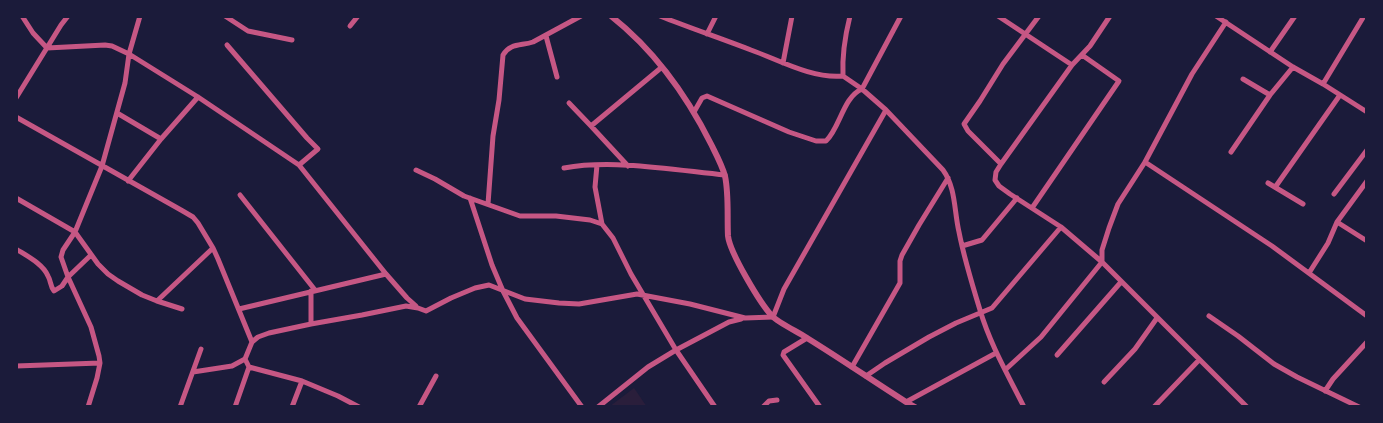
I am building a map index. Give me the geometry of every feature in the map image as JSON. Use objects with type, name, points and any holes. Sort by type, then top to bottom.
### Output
[{"type":"street","points":[[22,16],[33,33],[47,48]]},
{"type":"street","points":[[16,98],[68,16]]},
{"type":"street","points":[[88,407],[98,378],[100,363],[98,348],[91,327],[68,277],[62,256],[63,250],[75,232],[102,166],[125,83],[129,54],[140,16]]},
{"type":"street","points":[[225,16],[248,32],[292,40]]},
{"type":"street","points":[[350,26],[358,16]]},
{"type":"street","points":[[488,204],[493,136],[499,100],[503,55],[506,50],[516,44],[534,42],[581,16]]},
{"type":"street","points":[[611,16],[632,34],[662,67],[694,112],[725,175],[729,239],[734,255],[756,294],[773,317],[915,407]]},
{"type":"street","points":[[660,16],[783,63],[825,76],[842,76],[886,110],[948,178],[962,246],[980,312],[996,353],[1024,407]]},
{"type":"street","points":[[707,34],[716,16]]},
{"type":"street","points":[[783,63],[792,16]]},
{"type":"street","points":[[842,76],[844,41],[850,16]]},
{"type":"street","points":[[694,112],[702,98],[707,96],[789,132],[820,142],[826,141],[830,138],[837,121],[852,98],[858,91],[862,90],[900,16]]},
{"type":"street","points":[[998,16],[1072,65]]},
{"type":"street","points":[[1001,164],[968,131],[964,124],[1002,64],[1039,16]]},
{"type":"street","points":[[1110,16],[1082,55],[1072,65],[1001,164],[996,172],[995,180],[998,186],[1061,227],[1102,262],[1247,407]]},
{"type":"street","points":[[1216,16],[1293,67],[1324,84],[1367,112]]},
{"type":"street","points":[[1270,52],[1295,16]]},
{"type":"street","points":[[1324,84],[1364,16]]},
{"type":"street","points":[[1006,370],[1041,337],[1102,262],[1102,250],[1118,204],[1145,162],[1192,74],[1226,22]]},
{"type":"street","points":[[546,36],[557,77]]},
{"type":"street","points":[[47,48],[105,44],[112,46],[129,54],[198,97],[299,165],[386,274],[418,308]]},
{"type":"street","points":[[227,45],[318,149],[299,165]]},
{"type":"street","points":[[1032,208],[1119,81],[1082,55]]},
{"type":"street","points":[[591,126],[662,67]]},
{"type":"street","points":[[1231,152],[1270,95],[1293,67]]},
{"type":"street","points":[[1243,79],[1270,95]]},
{"type":"street","points":[[1276,186],[1340,95]]},
{"type":"street","points":[[128,181],[161,138],[198,97]]},
{"type":"street","points":[[569,103],[628,166]]},
{"type":"street","points":[[773,317],[784,289],[886,110]]},
{"type":"street","points":[[117,112],[161,138]]},
{"type":"street","points":[[16,117],[193,218],[198,223],[218,258],[252,342]]},
{"type":"street","points":[[1334,194],[1367,150]]},
{"type":"street","points":[[1145,162],[1272,246],[1367,316]]},
{"type":"street","points":[[564,168],[578,165],[628,166],[725,175]]},
{"type":"street","points":[[597,165],[596,187],[602,224]]},
{"type":"street","points":[[416,170],[458,193],[520,216],[565,217],[590,220],[602,224],[614,238],[643,294],[676,350],[715,407]]},
{"type":"street","points":[[852,367],[900,283],[900,261],[902,255],[918,225],[948,178]]},
{"type":"street","points":[[1309,273],[1333,235],[1337,222],[1367,180]]},
{"type":"street","points":[[1268,183],[1276,186],[1303,204]]},
{"type":"street","points":[[240,195],[313,291],[311,324]]},
{"type":"street","points":[[16,198],[75,232],[98,264],[118,281],[142,295],[182,309]]},
{"type":"street","points":[[470,198],[492,265],[502,290],[517,318],[582,407]]},
{"type":"street","points":[[962,246],[982,240],[1017,198]]},
{"type":"street","points":[[1337,222],[1367,241]]},
{"type":"street","points":[[866,376],[922,341],[956,323],[992,308],[1061,227]]},
{"type":"street","points":[[157,301],[213,248]]},
{"type":"street","points":[[16,250],[44,269],[50,278],[50,284],[54,291],[62,286],[68,277],[91,255]]},
{"type":"street","points":[[238,309],[386,274]]},
{"type":"street","points":[[1057,355],[1120,282]]},
{"type":"street","points":[[193,372],[232,366],[245,359],[252,342],[263,335],[406,306],[426,311],[475,288],[489,285],[525,299],[570,304],[631,294],[643,294],[744,318]]},
{"type":"street","points":[[1209,316],[1274,364],[1297,378],[1359,407]]},
{"type":"street","points":[[598,407],[648,367],[729,322],[744,318],[773,317]]},
{"type":"street","points":[[1104,382],[1135,349],[1156,318]]},
{"type":"street","points":[[807,338],[784,352],[783,356],[820,407]]},
{"type":"street","points":[[1325,391],[1333,379],[1367,342]]},
{"type":"street","points":[[180,407],[201,350]]},
{"type":"street","points":[[906,402],[996,353]]},
{"type":"street","points":[[236,407],[249,367],[245,359]]},
{"type":"street","points":[[1154,407],[1199,360]]},
{"type":"street","points":[[16,366],[100,363]]},
{"type":"street","points":[[249,367],[302,382],[338,396],[359,407]]},
{"type":"street","points":[[419,407],[436,376]]},
{"type":"street","points":[[292,407],[302,382]]},
{"type":"street","points":[[763,407],[769,401],[777,400]]},
{"type":"shaded area","points":[[634,388],[647,407],[609,407]]}]
